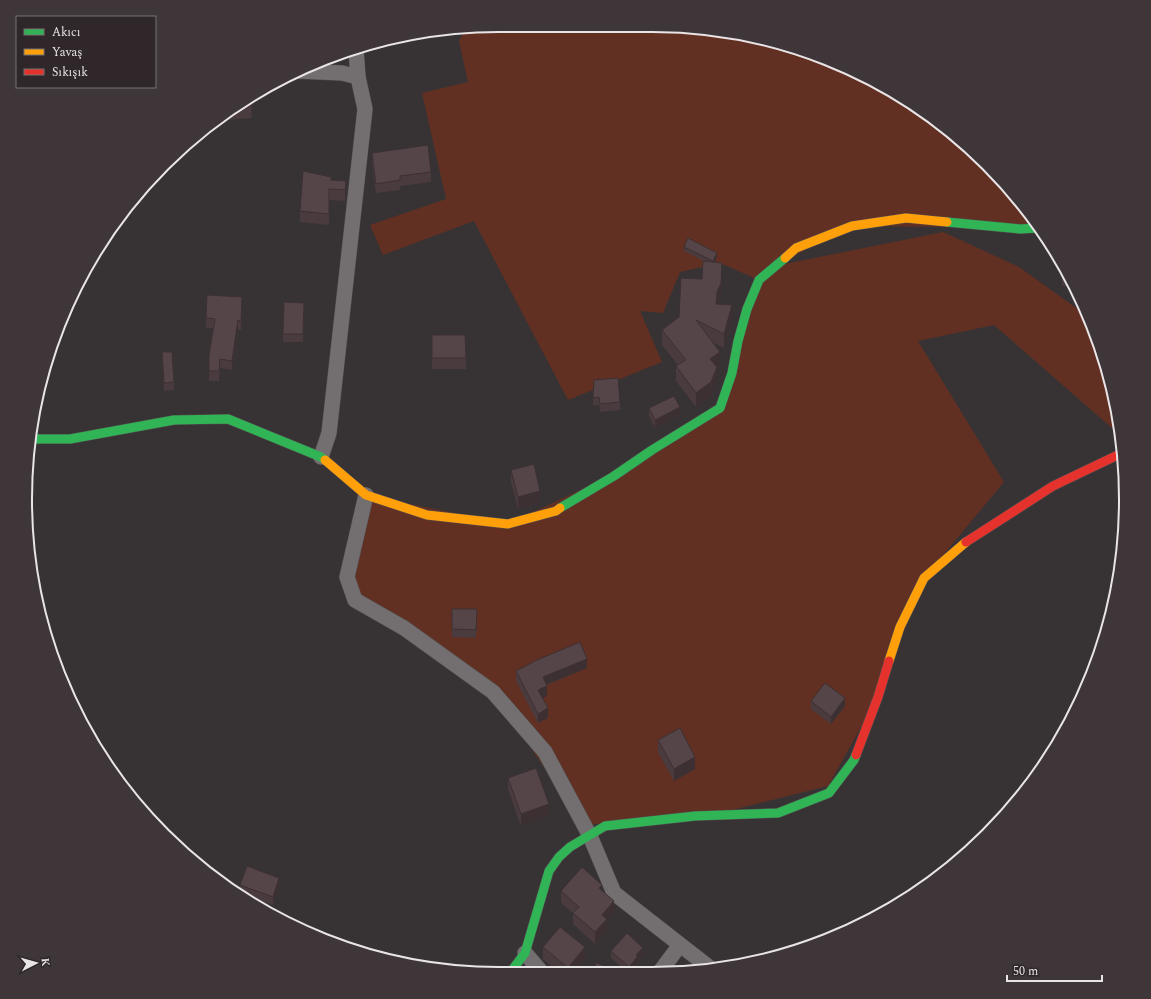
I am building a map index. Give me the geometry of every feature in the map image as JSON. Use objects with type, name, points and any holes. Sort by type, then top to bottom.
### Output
[{"type":"street","points":[[321,457],[329,433],[364,109],[358,77],[356,55]]},
{"type":"street","points":[[312,72],[342,73],[358,77]]},
{"type":"street","points":[[36,439],[70,439],[174,420],[228,419],[321,457],[366,495],[427,515],[508,524],[556,511],[614,476],[652,450],[720,408],[732,373],[738,341],[747,309],[759,280],[796,248],[852,226],[906,218],[1020,229],[1032,228]]},
{"type":"street","points":[[514,967],[525,953],[549,871],[559,857],[570,847],[606,826],[695,816],[778,812],[829,793],[854,760],[878,697],[900,628],[924,578],[977,534],[1053,486],[1117,456]]},
{"type":"street","points":[[366,495],[347,577],[355,600],[404,628],[493,692],[545,752],[590,836],[614,893],[705,964]]},
{"type":"street","points":[[664,967],[680,945]]},
{"type":"street","points":[[525,953],[537,967]]},
{"type":"shaded area","points":[[500,32],[652,32],[713,36],[743,41],[802,57],[858,80],[911,111],[960,148],[1003,191],[1031,228],[852,226],[775,266],[943,232],[1019,267],[1078,309],[1094,349],[1103,379],[1114,430],[994,325],[918,341],[1004,482],[924,578],[878,697],[828,786],[708,816],[583,825],[493,692],[351,590],[366,495],[508,524],[627,468],[720,408],[759,280],[720,263],[680,272],[663,313],[640,311],[662,362],[568,400],[474,221],[383,255],[370,225],[446,199],[422,93],[468,82],[459,41],[463,34]]},
{"type":"building","points":[[428,145],[431,172],[400,176],[400,180],[376,184],[372,153]]},
{"type":"building","points":[[303,171],[331,177],[331,180],[346,181],[345,190],[329,189],[329,214],[300,211]]},
{"type":"building","points":[[688,238],[717,253],[713,261],[684,247]]},
{"type":"building","points":[[703,261],[722,263],[721,283],[717,292],[716,304],[732,305],[724,334],[696,320],[720,352],[710,359],[717,367],[711,382],[696,393],[676,366],[686,360],[662,330],[679,317],[681,278],[702,279]]},
{"type":"building","points":[[207,295],[242,297],[241,321],[238,320],[232,361],[220,359],[219,371],[209,371],[209,355],[215,319],[206,318]]},
{"type":"building","points":[[284,302],[304,303],[303,334],[283,334]]},
{"type":"building","points":[[432,335],[465,335],[466,358],[432,358]]},
{"type":"building","points":[[162,352],[172,352],[174,382],[164,383]]},
{"type":"building","points":[[618,378],[620,402],[600,404],[599,397],[593,398],[594,380]]},
{"type":"building","points":[[674,396],[680,407],[655,420],[649,408]]},
{"type":"building","points":[[534,464],[540,491],[518,497],[511,470]]},
{"type":"building","points":[[452,609],[477,609],[476,630],[452,629]]},
{"type":"building","points":[[580,642],[587,659],[543,677],[547,686],[538,690],[548,708],[538,714],[516,671],[537,660]]},
{"type":"building","points":[[825,683],[845,698],[831,717],[811,701]]},
{"type":"building","points":[[680,728],[695,757],[674,769],[658,740]]},
{"type":"building","points":[[536,768],[549,804],[521,814],[508,778]]},
{"type":"building","points":[[247,866],[279,878],[273,897],[240,885]]},
{"type":"building","points":[[582,867],[602,885],[599,888],[614,901],[602,915],[607,919],[595,932],[573,913],[579,907],[561,891]]},
{"type":"building","points":[[560,927],[585,947],[569,967],[567,967],[543,947]]},
{"type":"building","points":[[627,933],[643,948],[636,955],[638,956],[629,967],[611,951]]},
{"type":"building","points":[[596,963],[606,967],[594,967]]},
{"type":"traffic: fast","points":[[947,222],[1020,229],[1032,228]]},
{"type":"traffic: fast","points":[[560,508],[614,476],[652,450],[720,408],[732,373],[738,341],[747,309],[759,280],[785,258]]},
{"type":"traffic: fast","points":[[36,439],[70,439],[174,420],[228,419],[321,457],[325,460]]},
{"type":"traffic: fast","points":[[514,967],[525,953],[549,871],[559,857],[570,847],[605,826],[695,816],[778,813],[829,793],[854,760],[856,755]]},
{"type":"traffic: slow","points":[[785,258],[796,248],[852,226],[906,218],[947,222]]},
{"type":"traffic: slow","points":[[325,460],[366,495],[427,515],[508,524],[556,511],[560,508]]},
{"type":"traffic: slow","points":[[889,661],[900,627],[924,578],[966,542]]},
{"type":"traffic: jam","points":[[966,542],[1053,486],[1117,456]]},
{"type":"traffic: jam","points":[[856,755],[878,697],[889,661]]}]
